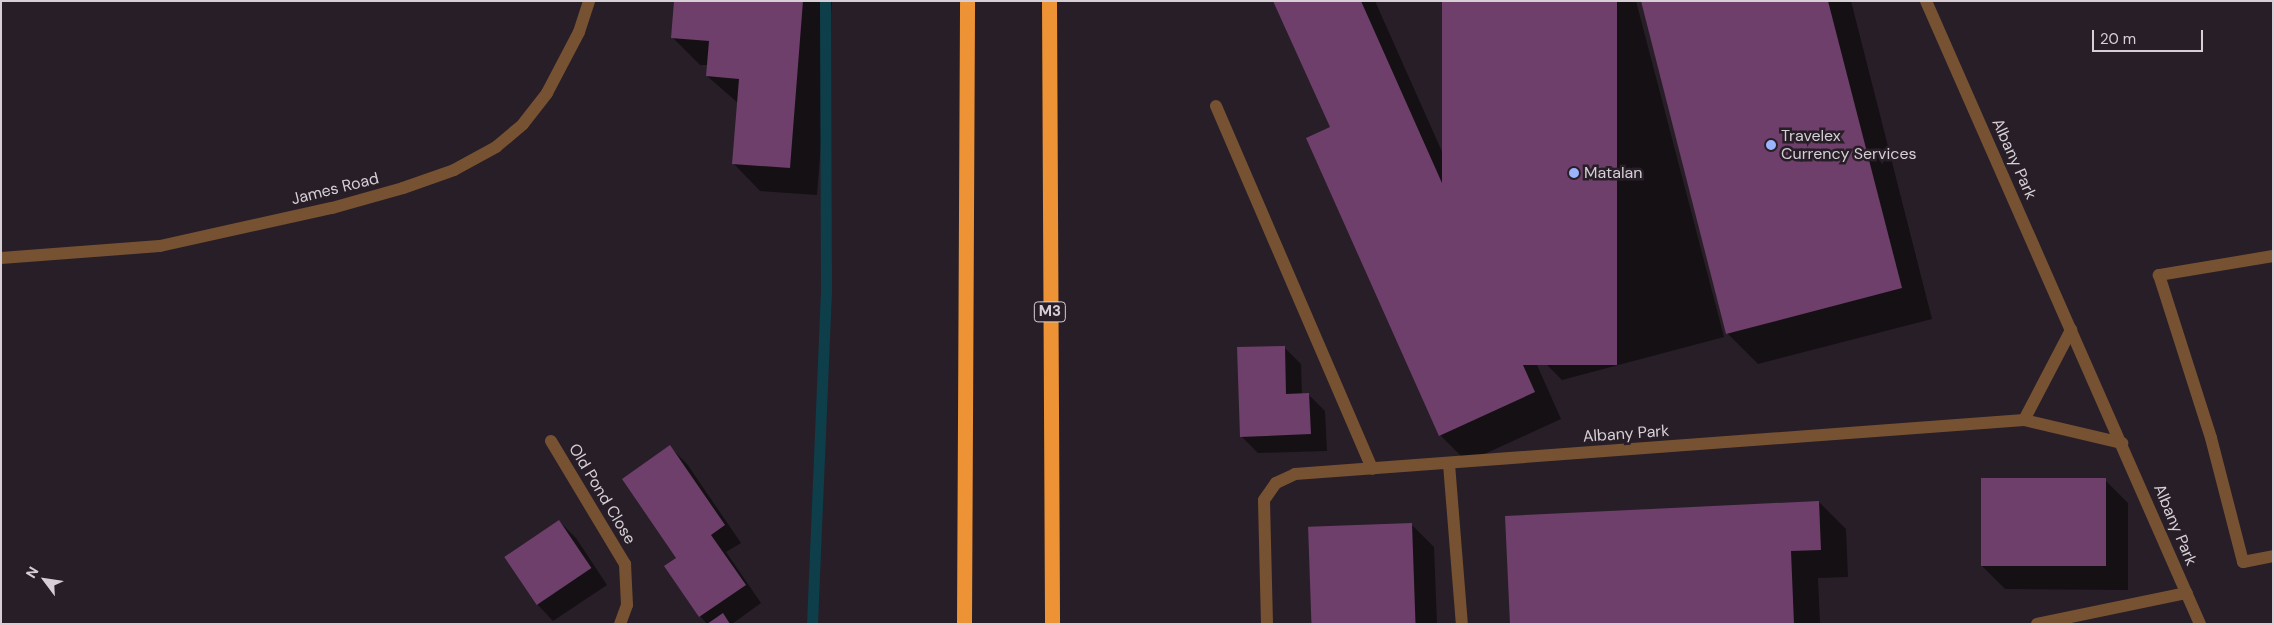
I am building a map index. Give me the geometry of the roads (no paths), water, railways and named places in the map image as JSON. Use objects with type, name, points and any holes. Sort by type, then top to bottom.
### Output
[{"type":"highway","points":[[964,624],[968,1]]},
{"type":"highway","name":"M3","points":[[1049,1],[1052,624]]},
{"type":"street","name":"James Road","points":[[1,258],[160,246],[332,208],[403,188],[454,170],[496,147],[523,124],[547,93],[579,32],[589,1]]},
{"type":"street","name":"Albany Park","points":[[1926,1],[2200,624]]},
{"type":"street","points":[[1216,106],[1372,469]]},
{"type":"street","points":[[2273,256],[2159,275],[2211,438],[2243,562],[2273,556]]},
{"type":"street","points":[[2024,420],[2071,330]]},
{"type":"street","name":"Albany Park","points":[[1267,624],[1262,514],[1267,494],[1290,475],[2024,420],[2122,443]]},
{"type":"street","name":"Old Pond Close","points":[[551,441],[625,564],[627,605],[620,624]]},
{"type":"street","points":[[1449,464],[1462,624]]},
{"type":"street","points":[[2037,624],[2187,593]]},
{"type":"waterway","points":[[812,624],[826,294],[825,1]]},
{"type":"place","name":"Travelex Currency Services","points":[[1771,145]]},
{"type":"place","name":"Matalan","points":[[1574,173]]}]
